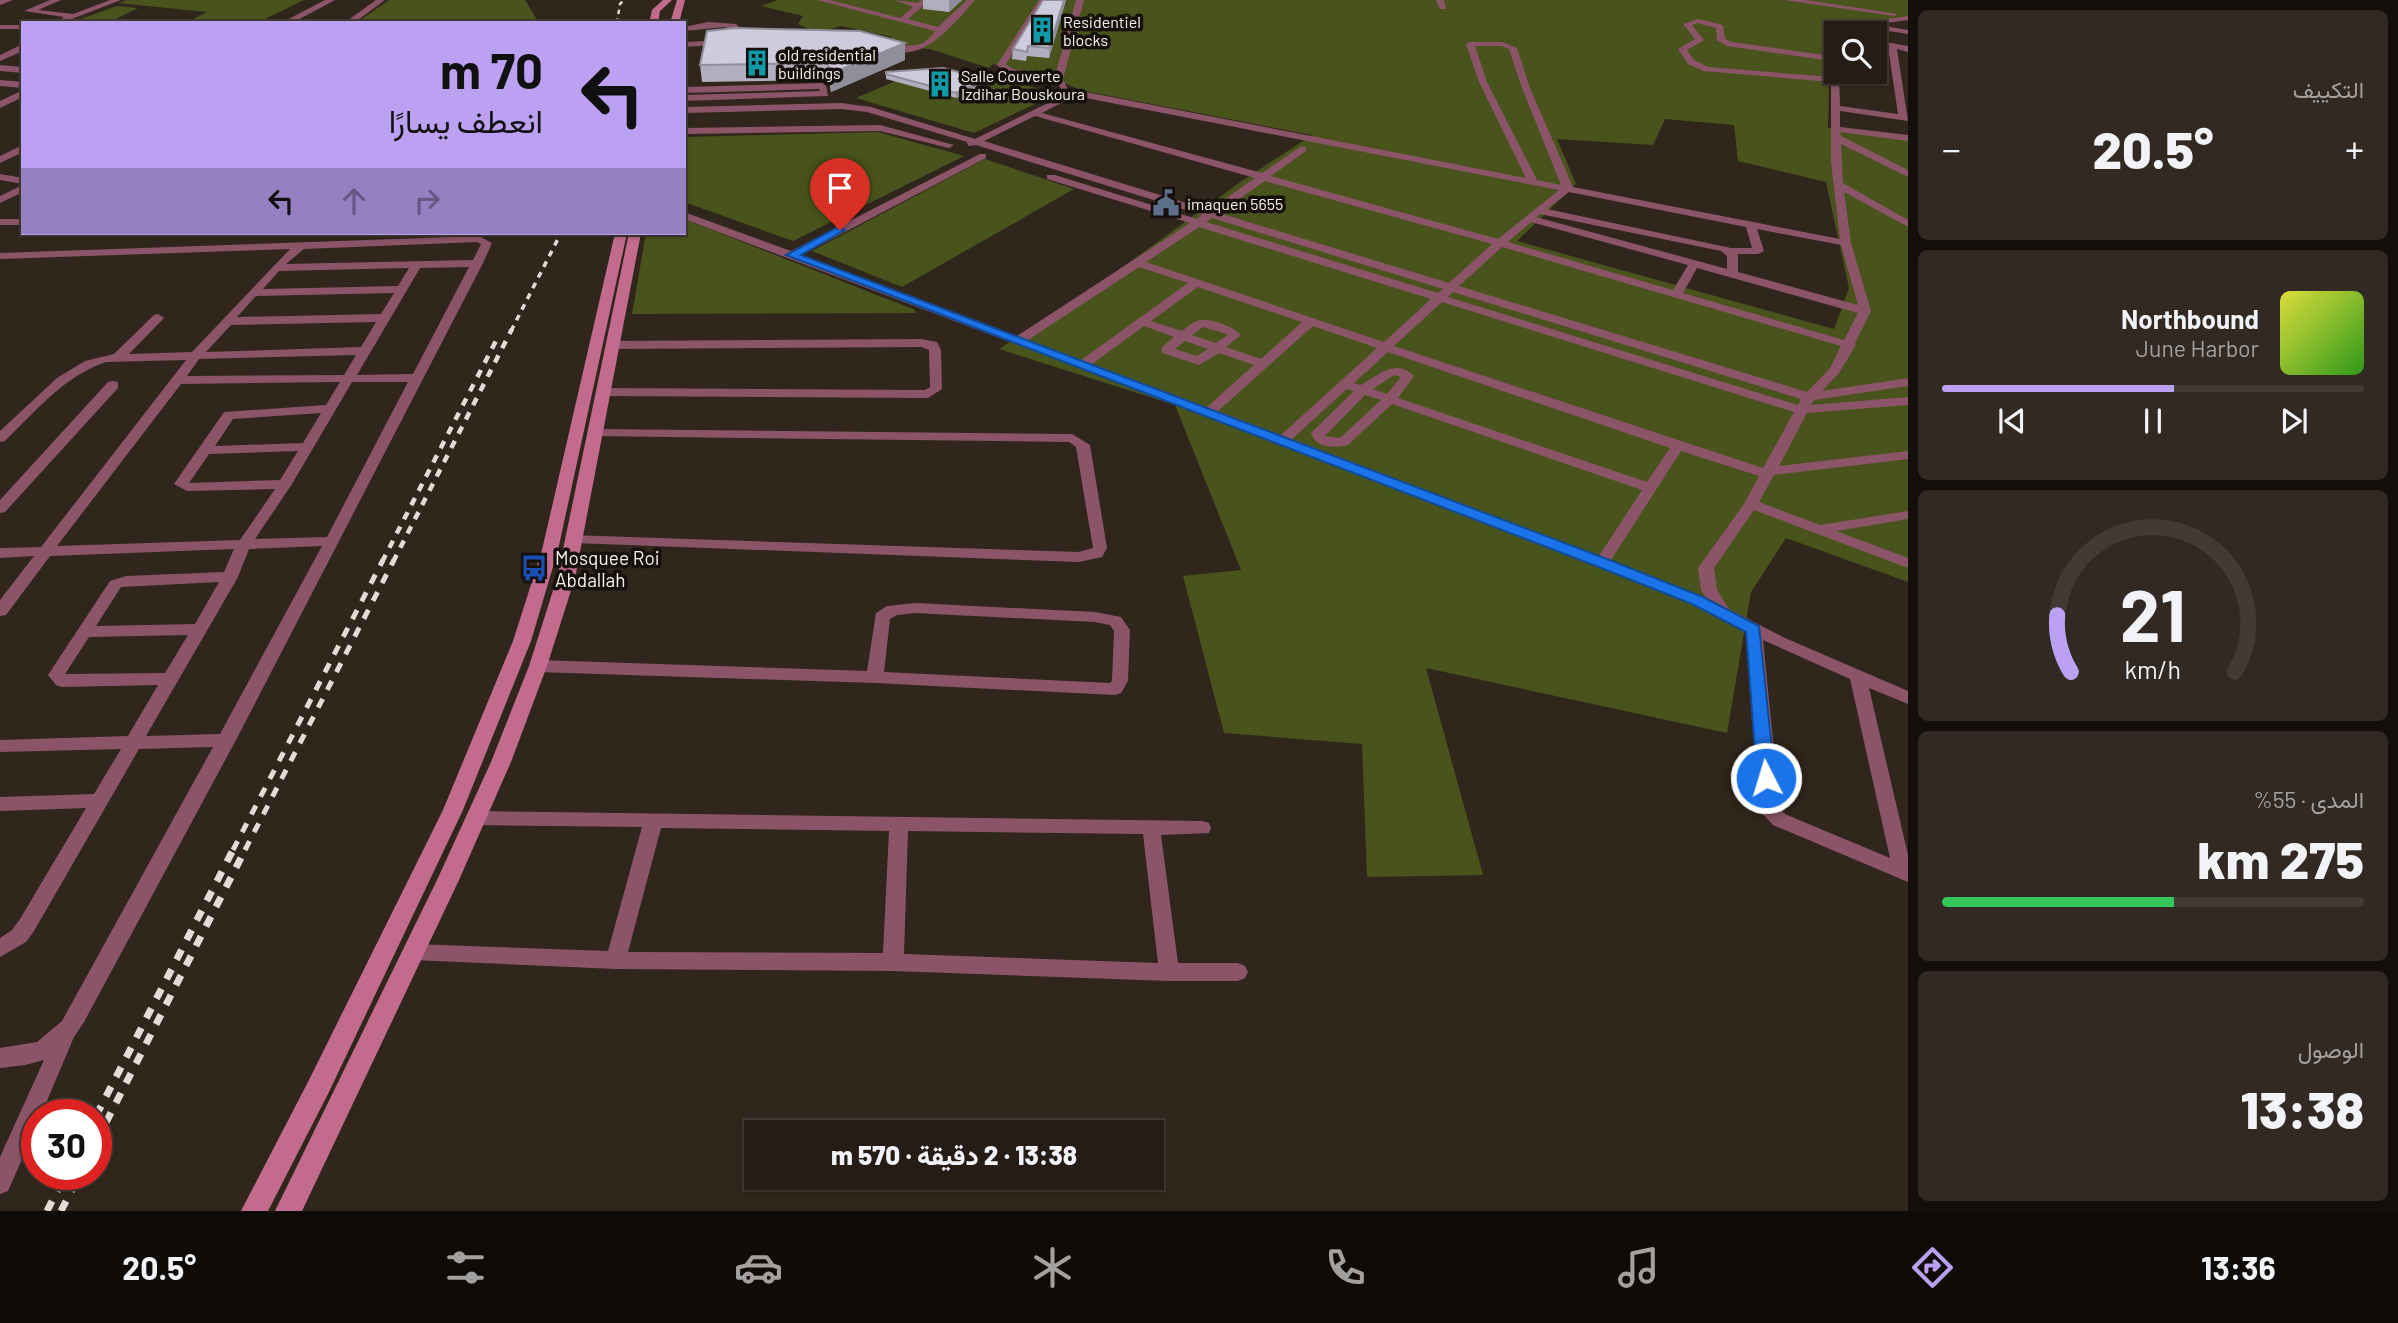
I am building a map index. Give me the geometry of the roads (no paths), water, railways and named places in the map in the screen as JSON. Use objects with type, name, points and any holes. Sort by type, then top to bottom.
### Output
[{"type":"street","points":[[0,3],[9,0]]},
{"type":"street","points":[[57,0],[28,11],[73,16]]},
{"type":"street","points":[[60,21],[117,0]]},
{"type":"street","points":[[274,21],[315,0]]},
{"type":"street","points":[[289,21],[331,0]]},
{"type":"street","points":[[351,21],[381,0]]},
{"type":"street","points":[[653,21],[656,10],[669,0]]},
{"type":"street","points":[[664,21],[669,0]]},
{"type":"street","points":[[675,21],[681,0]]},
{"type":"street","points":[[821,0],[940,30]]},
{"type":"street","points":[[899,0],[923,3]]},
{"type":"street","points":[[875,45],[916,50],[931,41],[971,0]]},
{"type":"street","points":[[1043,0],[1001,65],[1011,71],[1059,79],[1070,96]]},
{"type":"street","points":[[1059,79],[1080,0]]},
{"type":"street","points":[[1789,0],[1908,15]]},
{"type":"street","points":[[1824,0],[1908,15]]},
{"type":"street","points":[[901,21],[923,3]]},
{"type":"street","points":[[1878,21],[1908,15]]},
{"type":"street","points":[[1824,57],[1730,44],[1721,40],[1720,27],[1694,21],[1687,25],[1700,40],[1682,48],[1683,55],[1691,62],[1706,69],[1824,79]]},
{"type":"street","points":[[686,29],[729,26],[742,31],[744,35],[732,43],[686,45]]},
{"type":"street","points":[[0,27],[21,27]]},
{"type":"street","points":[[1887,28],[1908,32]]},
{"type":"street","points":[[740,39],[756,40]]},
{"type":"street","points":[[1533,182],[1483,82],[1470,43],[1502,44],[1513,48],[1526,88],[1569,188]]},
{"type":"street","points":[[1887,45],[1908,49]]},
{"type":"street","points":[[0,46],[21,48]]},
{"type":"street","points":[[1835,108],[1905,118],[1892,46]]},
{"type":"street","points":[[0,62],[21,49]]},
{"type":"street","points":[[0,62],[21,63]]},
{"type":"street","points":[[0,62],[21,69]]},
{"type":"street","points":[[0,83],[21,85]]},
{"type":"street","points":[[1724,613],[1709,590],[1706,568],[1751,504],[1809,397],[1835,370],[1865,311],[1861,288],[1846,243],[1836,162],[1835,84]]},
{"type":"street","points":[[686,90],[806,96],[841,106],[870,110],[1809,397],[1908,382]]},
{"type":"street","points":[[0,105],[21,94]]},
{"type":"street","points":[[686,99],[806,96]]},
{"type":"street","points":[[686,110],[806,96]]},
{"type":"street","points":[[962,149],[1070,96],[1097,96],[1846,243]]},
{"type":"street","points":[[858,127],[869,121],[870,110]]},
{"type":"street","points":[[1037,114],[1500,243],[1850,345]]},
{"type":"street","points":[[686,131],[858,127],[892,129],[1801,410],[1908,401]]},
{"type":"street","points":[[1836,133],[1908,138]]},
{"type":"street","points":[[1836,133],[1908,174]]},
{"type":"street","points":[[0,160],[21,149]]},
{"type":"street","points":[[1019,340],[1199,222],[1303,149]]},
{"type":"street","points":[[792,255],[983,156]]},
{"type":"street","points":[[0,171],[21,160]]},
{"type":"street","points":[[0,177],[21,181]]},
{"type":"street","points":[[1839,185],[1908,224]]},
{"type":"street","points":[[1283,440],[1500,243],[1569,188]]},
{"type":"street","points":[[0,200],[21,189]]},
{"type":"street","points":[[1534,214],[1640,231],[1730,251],[1758,252],[1751,225]]},
{"type":"street","points":[[1534,214],[1634,247],[1865,311]]},
{"type":"street","points":[[686,216],[1602,562],[1724,613],[1754,630],[1908,698]]},
{"type":"street","points":[[0,222],[21,221]]},
{"type":"street","points":[[1634,247],[1640,231]]},
{"type":"street","points":[[254,1211],[319,1086],[441,834],[522,641],[550,550],[621,235]]},
{"type":"street","points":[[288,1211],[476,818],[538,666],[566,578],[575,538],[635,235]]},
{"type":"street","points":[[0,245],[188,240],[181,250]]},
{"type":"street","points":[[0,256],[484,241],[486,246],[226,740],[65,1034],[0,1183]]},
{"type":"street","points":[[0,611],[43,551],[197,354],[276,268],[301,246]]},
{"type":"street","points":[[1730,251],[1733,255],[1732,275]]},
{"type":"street","points":[[276,268],[477,262]]},
{"type":"street","points":[[1136,262],[1678,446],[1768,472],[1908,455]]},
{"type":"street","points":[[0,949],[19,936],[27,925],[230,577],[243,546],[285,484],[417,264]]},
{"type":"street","points":[[1676,295],[1694,264]]},
{"type":"street","points":[[1082,365],[1196,283]]},
{"type":"street","points":[[253,293],[401,289]]},
{"type":"street","points":[[118,358],[158,318]]},
{"type":"street","points":[[226,321],[383,318]]},
{"type":"street","points":[[1143,322],[1263,364]]},
{"type":"street","points":[[1209,412],[1310,322]]},
{"type":"street","points":[[1203,323],[1235,333],[1199,361],[1166,350],[1182,336],[1203,323]]},
{"type":"street","points":[[605,392],[917,394],[936,389],[935,350],[933,345],[921,343],[614,345]]},
{"type":"street","points":[[0,438],[80,366],[104,358],[364,351]]},
{"type":"street","points":[[1391,371],[1406,373],[1407,379],[1390,399],[1343,442],[1326,442],[1319,438],[1318,433],[1363,390],[1391,371]]},
{"type":"street","points":[[177,380],[417,377]]},
{"type":"street","points":[[1345,384],[1650,488]]},
{"type":"street","points":[[0,509],[113,385]]},
{"type":"street","points":[[285,484],[182,486],[227,417],[233,413],[329,409]]},
{"type":"street","points":[[575,538],[1079,557],[1097,554],[1100,548],[1083,445],[1072,438],[597,433]]},
{"type":"street","points":[[1602,562],[1678,446]]},
{"type":"street","points":[[204,450],[307,447]]},
{"type":"street","points":[[1751,504],[1908,563]]},
{"type":"street","points":[[1818,530],[1908,515]]},
{"type":"street","points":[[0,553],[332,541]]},
{"type":"street","points":[[170,680],[70,682],[57,679],[58,670],[109,590],[120,582],[230,577]]},
{"type":"street","points":[[538,666],[875,677],[1115,689],[1120,681],[1122,627],[1115,621],[1095,617],[915,608],[893,610],[882,617],[875,677]]},
{"type":"street","points":[[82,632],[200,629]]},
{"type":"street","points":[[1754,630],[1771,813],[1780,820],[1905,873]]},
{"type":"street","points":[[1858,677],[1905,873]]},
{"type":"street","points":[[0,746],[226,740]]},
{"type":"street","points":[[0,804],[100,801]]},
{"type":"street","points":[[476,818],[1202,828]]},
{"type":"street","points":[[616,960],[653,821]]},
{"type":"street","points":[[892,962],[899,825]]},
{"type":"street","points":[[1151,827],[1169,972]]},
{"type":"street","points":[[414,952],[616,960],[892,962],[1238,972]]},
{"type":"street","points":[[0,1058],[26,1057],[49,1048],[65,1034]]},
{"type":"railway","points":[[617,21],[620,4],[624,0]]},
{"type":"railway","points":[[511,331],[560,235]]},
{"type":"railway","points":[[393,562],[512,329]]},
{"type":"railway","points":[[382,562],[499,335]]},
{"type":"railway","points":[[233,850],[383,560]]},
{"type":"railway","points":[[245,850],[394,560]]},
{"type":"railway","points":[[105,1099],[234,848]]},
{"type":"railway","points":[[112,1111],[246,848]]},
{"type":"railway","points":[[47,1211],[58,1190]]},
{"type":"railway","points":[[61,1211],[72,1190]]},
{"type":"place","name":"Residentiel blocks","points":[[1042,30]]},
{"type":"place","name":"old residential buildings","points":[[757,63]]},
{"type":"place","name":"Salle Couverte Izdihar Bouskoura","points":[[940,84]]},
{"type":"place","name":"imaquen 5655","points":[[1166,203]]},
{"type":"place","name":"Mosquee Roi Abdallah","points":[[534,568]]}]
